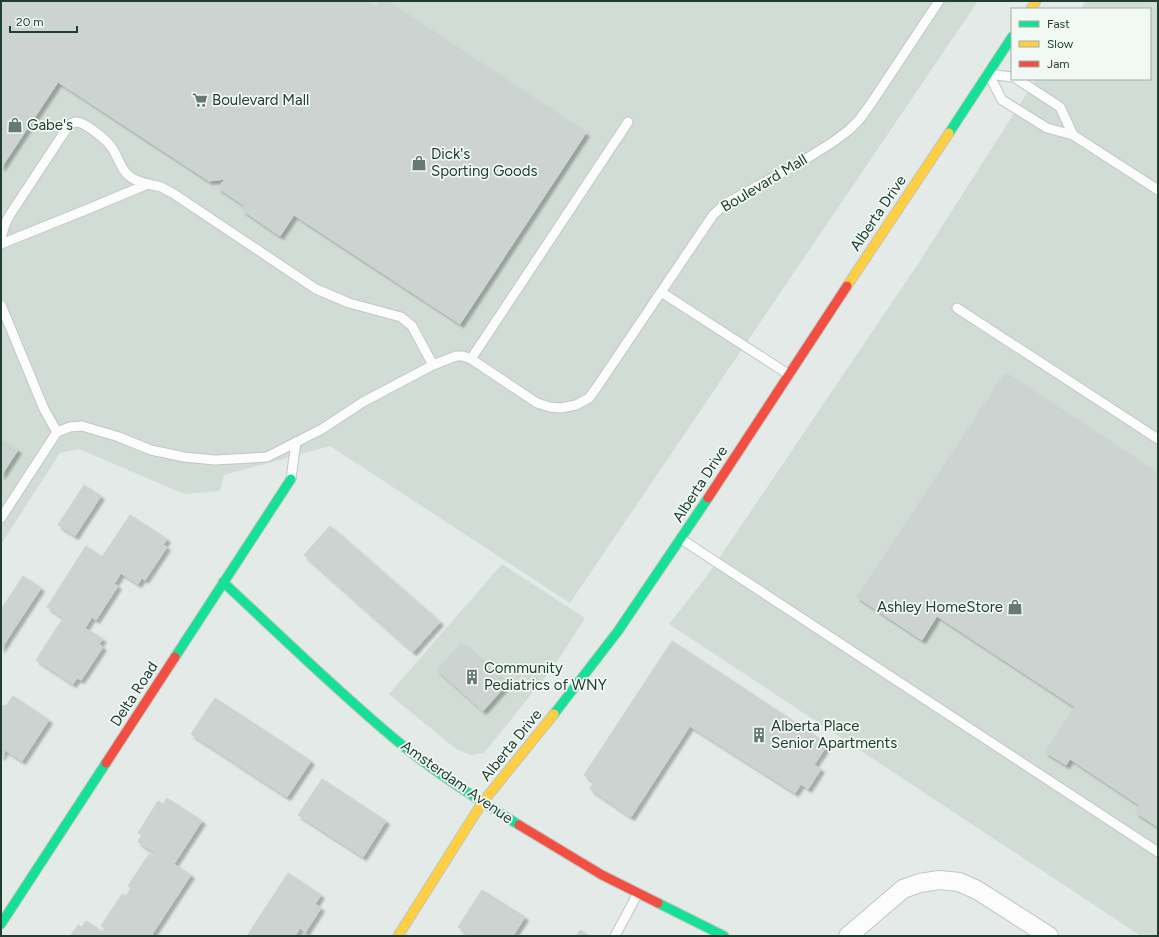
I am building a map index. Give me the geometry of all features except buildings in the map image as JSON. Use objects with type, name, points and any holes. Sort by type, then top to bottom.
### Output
[{"type":"street","name":"Alberta Drive","points":[[398,936],[482,803],[618,632],[1011,39]]},
{"type":"street","name":"Delta Road","points":[[1,924],[291,479]]},
{"type":"street","name":"Amsterdam Avenue","points":[[223,582],[346,696],[397,740],[450,781],[482,803],[602,875],[724,936]]},
{"type":"street","points":[[848,936],[903,889],[920,883],[939,880],[958,882],[977,890],[1049,936]]},
{"type":"lane","name":"Boulevard Mall","points":[[471,359],[538,404],[561,408],[576,405],[588,398],[713,215],[725,204],[808,158],[849,130],[859,120],[880,91],[939,1]]},
{"type":"lane","points":[[988,74],[1011,77]]},
{"type":"lane","points":[[988,74],[1002,100],[1047,128],[1073,135],[1158,190]]},
{"type":"lane","points":[[1020,80],[1060,107],[1073,135]]},
{"type":"lane","points":[[1,237],[11,213],[67,128],[70,124],[75,122],[81,123],[97,133],[112,147],[126,174],[133,179],[161,187],[174,194],[316,289],[349,303],[401,317],[412,326],[433,364]]},
{"type":"lane","points":[[1,518],[57,432],[70,427],[82,426],[119,437],[151,450],[184,457],[215,460],[266,457],[322,429],[363,402],[433,364],[456,356],[463,356],[471,359],[628,122]]},
{"type":"lane","points":[[1,244],[148,184]]},
{"type":"lane","points":[[661,292],[788,374]]},
{"type":"lane","points":[[1,305],[44,409],[57,432]]},
{"type":"lane","points":[[957,308],[1158,439]]},
{"type":"lane","points":[[291,479],[296,442]]},
{"type":"lane","points":[[681,539],[1158,852]]},
{"type":"lane","points":[[615,936],[638,893]]},
{"type":"shaded area","points":[[1,1],[978,1],[570,603],[330,446],[224,475],[220,491],[184,494],[79,449],[60,453],[1,544]]},
{"type":"shaded area","points":[[1086,1],[1158,1],[1158,936],[1141,936],[669,624],[707,576],[920,261],[1035,80],[1151,80],[1151,8],[1082,8]]},
{"type":"shaded area","points":[[502,564],[585,618],[554,666],[484,753],[471,755],[456,749],[389,694]]},
{"type":"traffic: fast","points":[[949,133],[1011,39]]},
{"type":"traffic: fast","points":[[175,657],[291,479]]},
{"type":"traffic: fast","points":[[554,714],[618,631],[708,498]]},
{"type":"traffic: fast","points":[[223,582],[330,682],[410,752],[472,795],[519,825]]},
{"type":"traffic: fast","points":[[1,924],[106,763]]},
{"type":"traffic: fast","points":[[658,903],[724,936]]},
{"type":"traffic: slow","points":[[1032,8],[1036,1]]},
{"type":"traffic: slow","points":[[847,286],[949,133]]},
{"type":"traffic: slow","points":[[398,936],[482,803],[554,714]]},
{"type":"traffic: jam","points":[[708,498],[847,286]]},
{"type":"traffic: jam","points":[[106,763],[175,657]]},
{"type":"traffic: jam","points":[[519,825],[602,875],[658,903]]},
{"type":"place","name":"Boulevard Mall","points":[[200,100]]},
{"type":"place","name":"Gabe's","points":[[15,125]]},
{"type":"place","name":"Dick's Sporting Goods","points":[[419,163]]},
{"type":"place","name":"Ashley HomeStore","points":[[1015,607]]},
{"type":"place","name":"Community Pediatrics of WNY","points":[[472,677]]},
{"type":"place","name":"Alberta Place Senior Apartments","points":[[759,735]]}]
